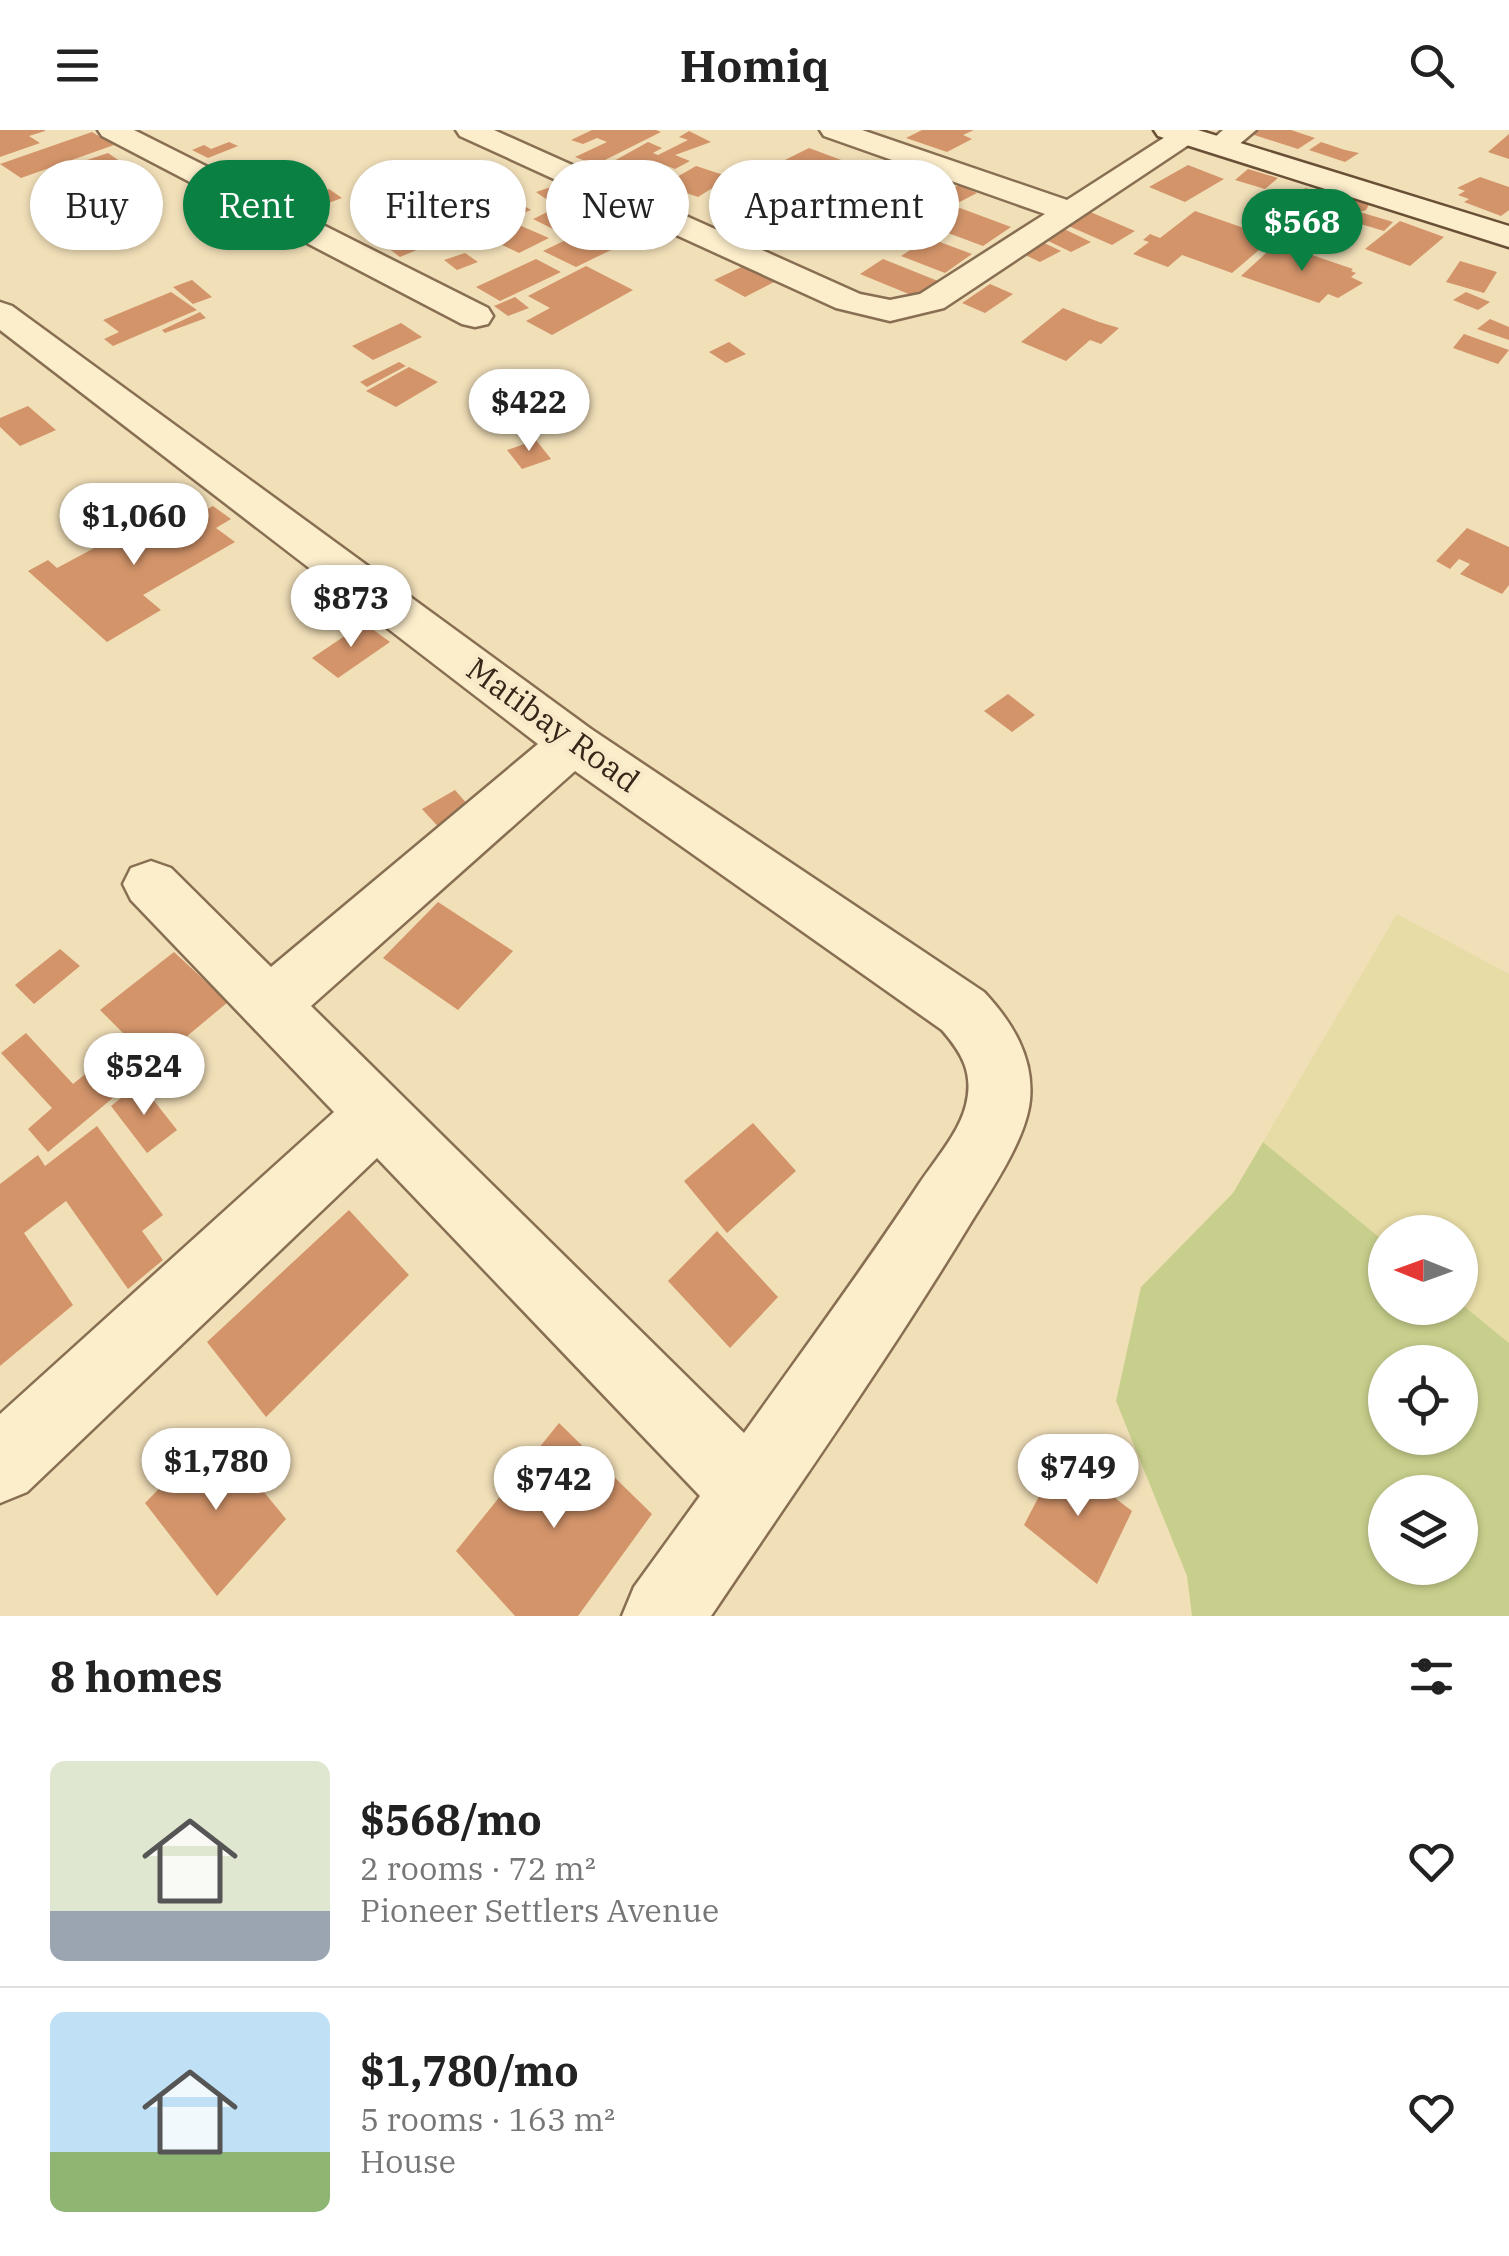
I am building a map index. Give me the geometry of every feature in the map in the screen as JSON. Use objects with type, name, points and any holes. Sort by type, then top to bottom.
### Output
[{"type":"street","points":[[112,130],[475,316]]},
{"type":"street","points":[[470,130],[848,301],[881,312],[932,302],[1178,133],[1231,138],[1509,238]]},
{"type":"street","points":[[834,130],[1068,211]]},
{"type":"street","name":"Matibay Road","points":[[0,313],[574,743],[963,1011],[987,1038],[999,1069],[998,1104],[980,1148],[914,1254],[750,1492]]},
{"type":"street","points":[[270,1005],[574,743]]},
{"type":"street","points":[[151,884],[750,1492],[663,1616]]},
{"type":"street","points":[[0,1465],[378,1114]]},
{"type":"shaded area","points":[[1397,914],[1509,974],[1509,1343],[1478,1318],[1478,1215],[1368,1215],[1368,1228],[1263,1142]]},
{"type":"green space","points":[[1263,1142],[1368,1228],[1368,1325],[1478,1325],[1478,1318],[1509,1343],[1509,1616],[1192,1616],[1187,1576],[1116,1401],[1141,1287],[1233,1193]]},
{"type":"building","points":[[0,130],[45,131],[29,136],[40,143],[0,157]]},
{"type":"building","points":[[592,130],[661,132],[605,160],[575,157],[607,142],[597,138],[583,144],[571,140]]},
{"type":"building","points":[[922,130],[974,130],[963,135],[972,139],[947,152],[906,138]]},
{"type":"building","points":[[1291,130],[1315,138],[1298,149],[1248,133]]},
{"type":"building","points":[[689,131],[711,142],[675,155],[688,160],[616,160],[648,142],[662,148],[653,153],[658,155],[688,140],[679,137]]},
{"type":"building","points":[[92,132],[114,145],[72,160],[30,160],[30,175],[21,178],[0,164]]},
{"type":"building","points":[[1509,134],[1509,159],[1488,152]]},
{"type":"building","points":[[229,142],[238,146],[208,158],[192,150],[204,145],[211,149]]},
{"type":"building","points":[[1321,142],[1359,153],[1345,162],[1309,150]]},
{"type":"building","points":[[809,148],[841,160],[785,160]]},
{"type":"building","points":[[108,153],[118,160],[87,160]]},
{"type":"building","points":[[1188,165],[1224,179],[1185,202],[1149,187]]},
{"type":"building","points":[[696,166],[709,170],[709,190],[698,197],[689,194],[689,170]]},
{"type":"building","points":[[1248,169],[1278,178],[1265,189],[1235,180]]},
{"type":"building","points":[[1480,177],[1509,187],[1509,210],[1501,216],[1464,202],[1469,199],[1458,195],[1465,191],[1457,188]]},
{"type":"building","points":[[959,185],[977,193],[959,202]]},
{"type":"building","points":[[1305,188],[1331,195],[1317,206],[1297,198]]},
{"type":"building","points":[[330,190],[342,198],[330,202]]},
{"type":"building","points":[[1354,196],[1371,201],[1360,212],[1393,222],[1384,231],[1334,216],[1327,206],[1337,197],[1350,200]]},
{"type":"building","points":[[959,209],[1011,227],[983,246],[959,237]]},
{"type":"building","points":[[1088,211],[1135,231],[1112,245],[1064,224]]},
{"type":"building","points":[[1195,211],[1273,238],[1232,273],[1182,255],[1168,267],[1133,254],[1149,242],[1143,240],[1150,234],[1160,238]]},
{"type":"building","points":[[546,213],[546,226],[533,219]]},
{"type":"building","points":[[1400,221],[1444,237],[1410,266],[1365,249]]},
{"type":"building","points":[[1060,227],[1091,242],[1071,252],[1040,237]]},
{"type":"building","points":[[526,228],[546,237],[526,250]]},
{"type":"building","points":[[1040,241],[1061,251],[1040,262],[1019,252]]},
{"type":"building","points":[[1277,243],[1353,269],[1356,273],[1351,277],[1363,283],[1338,298],[1328,294],[1319,303],[1241,276]]},
{"type":"building","points":[[959,249],[972,254],[945,273],[901,256],[910,250]]},
{"type":"building","points":[[391,250],[417,250],[400,257]]},
{"type":"building","points":[[546,250],[611,250],[576,267],[543,251]]},
{"type":"building","points":[[465,253],[478,262],[457,270],[444,260]]},
{"type":"building","points":[[536,259],[561,272],[500,301],[476,287]]},
{"type":"building","points":[[883,259],[938,281],[916,297],[860,274]]},
{"type":"building","points":[[1460,261],[1497,272],[1484,293],[1446,282]]},
{"type":"building","points":[[750,263],[780,279],[745,297],[714,280]]},
{"type":"building","points":[[586,266],[633,290],[552,335],[526,321],[550,308],[528,296]]},
{"type":"building","points":[[192,280],[212,297],[193,304],[173,287]]},
{"type":"building","points":[[990,284],[1013,294],[985,313],[962,303]]},
{"type":"building","points":[[171,292],[197,310],[113,346],[104,339],[119,332],[103,320]]},
{"type":"building","points":[[1466,292],[1490,302],[1478,310],[1453,300]]},
{"type":"building","points":[[515,297],[529,308],[508,316],[494,306]]},
{"type":"building","points":[[1063,308],[1119,328],[1101,344],[1090,340],[1066,361],[1021,342]]},
{"type":"building","points":[[200,312],[206,318],[165,333],[162,330]]},
{"type":"building","points":[[1490,319],[1509,327],[1509,340],[1477,329]]},
{"type":"building","points":[[401,323],[422,337],[373,360],[352,346]]},
{"type":"building","points":[[1464,334],[1509,350],[1498,364],[1453,348]]},
{"type":"building","points":[[729,342],[746,354],[726,363],[709,352]]},
{"type":"building","points":[[399,362],[406,366],[367,387],[360,382]]},
{"type":"building","points":[[409,367],[438,382],[396,407],[366,391]]},
{"type":"building","points":[[28,406],[56,430],[20,446],[0,427],[0,418]]},
{"type":"building","points":[[536,440],[551,459],[522,469],[507,450]]},
{"type":"building","points":[[180,502],[197,515],[213,506],[231,519],[216,528],[235,542],[143,595],[161,610],[107,642],[28,571],[48,560],[57,568]]},
{"type":"building","points":[[1467,528],[1509,547],[1509,585],[1502,594],[1460,574],[1470,564],[1459,559],[1450,569],[1436,561]]},
{"type":"building","points":[[364,623],[390,642],[338,678],[312,658]]},
{"type":"building","points":[[1008,694],[1035,715],[1012,732],[984,711]]},
{"type":"building","points":[[455,790],[475,813],[443,832],[422,809]]},
{"type":"building","points":[[438,902],[513,951],[458,1010],[383,958]]},
{"type":"building","points":[[60,949],[80,966],[34,1004],[15,985]]},
{"type":"building","points":[[174,952],[228,1002],[48,1152],[28,1129],[52,1108],[1,1053],[26,1033],[73,1084],[129,1039],[100,1010]]},
{"type":"building","points":[[140,1083],[177,1130],[147,1153],[111,1106]]},
{"type":"building","points":[[753,1123],[796,1171],[727,1233],[684,1181]]},
{"type":"building","points":[[97,1126],[163,1215],[142,1231],[163,1260],[128,1289],[66,1201],[24,1233],[73,1305],[0,1366],[0,1184],[38,1155],[45,1166]]},
{"type":"building","points":[[349,1210],[409,1275],[266,1417],[207,1342]]},
{"type":"building","points":[[717,1231],[778,1297],[730,1348],[668,1281]]},
{"type":"building","points":[[559,1423],[652,1514],[578,1616],[515,1616],[456,1551]]},
{"type":"building","points":[[215,1432],[286,1519],[217,1596],[145,1503]]},
{"type":"building","points":[[1060,1456],[1132,1511],[1097,1584],[1024,1525]]}]
